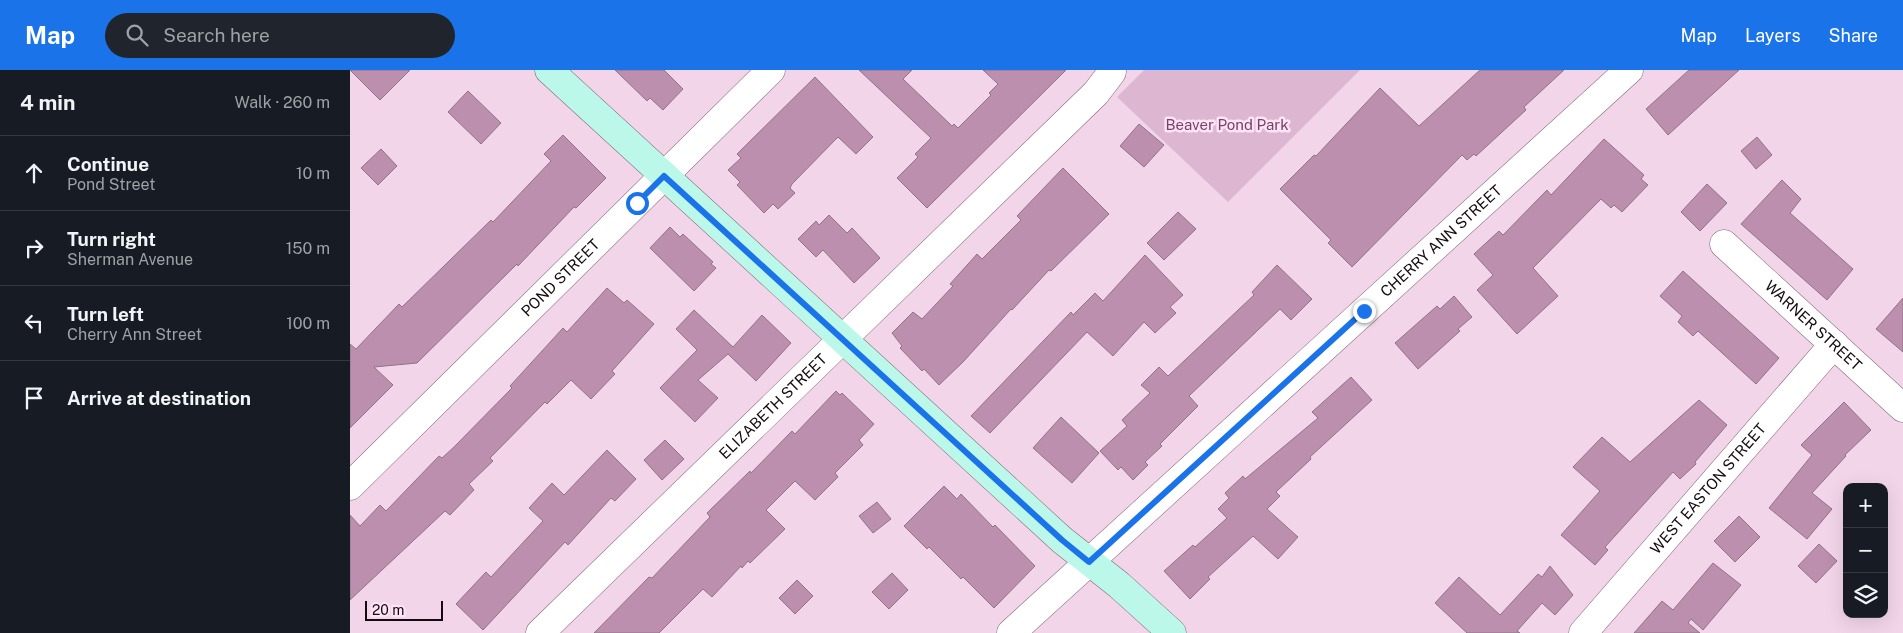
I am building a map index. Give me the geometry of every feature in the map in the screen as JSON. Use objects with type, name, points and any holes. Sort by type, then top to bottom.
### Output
[{"type":"main road","points":[[549,70],[1062,540],[1119,585],[1172,633]]},
{"type":"street","name":"POND STREET","points":[[350,486],[771,70]]},
{"type":"street","name":"CHERRY ANN STREET","points":[[1012,633],[1629,70]]},
{"type":"street","name":"ELIZABETH STREET","points":[[540,633],[1096,93],[1111,71]]},
{"type":"street","name":"WARNER STREET","points":[[1724,244],[1903,408]]},
{"type":"street","name":"WEST EASTON STREET","points":[[1583,633],[1834,344]]},
{"type":"green space","name":"Beaver Pond Park","points":[[1144,70],[1360,70],[1228,202],[1117,97]]},
{"type":"building","points":[[350,70],[410,70],[380,100]]},
{"type":"building","points":[[615,70],[664,70],[683,89],[663,110],[650,98],[647,101]]},
{"type":"building","points":[[859,70],[912,70],[903,79],[952,126],[954,124],[958,128],[991,95],[989,93],[998,84],[983,70],[1066,70],[927,208],[897,178],[918,157],[915,154],[931,138]]},
{"type":"building","points":[[1480,70],[1564,70],[1524,107],[1526,110],[1476,156],[1474,154],[1467,160],[1462,155],[1352,267],[1328,243],[1331,240],[1280,189],[1314,155],[1316,156],[1380,88],[1419,126]]},
{"type":"building","points":[[1689,70],[1739,70],[1668,135],[1646,109]]},
{"type":"building","points":[[815,77],[873,137],[856,154],[838,137],[792,184],[790,188],[795,193],[778,209],[773,204],[764,213],[737,185],[740,182],[728,170],[741,158],[737,154]]},
{"type":"building","points":[[468,91],[501,123],[481,144],[448,112]]},
{"type":"building","points":[[1139,124],[1164,145],[1144,167],[1120,146]]},
{"type":"building","points":[[563,135],[606,178],[576,208],[574,207],[518,266],[517,264],[417,363],[374,367],[393,385],[350,428],[350,344],[356,349],[399,304],[402,307],[491,220],[493,222],[551,161],[544,154]]},
{"type":"building","points":[[1757,137],[1772,155],[1756,169],[1741,151]]},
{"type":"building","points":[[1604,139],[1644,175],[1641,179],[1648,185],[1622,212],[1614,205],[1611,208],[1601,199],[1533,268],[1558,296],[1517,334],[1477,290],[1493,275],[1474,254],[1499,231],[1503,235],[1547,190],[1551,195]]},
{"type":"building","points":[[381,149],[397,166],[378,185],[361,168]]},
{"type":"building","points":[[1063,168],[1109,214],[1051,271],[1049,270],[939,385],[924,369],[922,371],[900,348],[902,346],[892,333],[913,312],[922,319],[953,286],[950,284],[977,254],[982,259],[1021,220],[1017,216]]},
{"type":"building","points":[[1782,180],[1801,199],[1790,213],[1853,269],[1827,300],[1741,224]]},
{"type":"building","points":[[1707,184],[1727,203],[1700,231],[1681,212]]},
{"type":"building","points":[[1178,212],[1196,229],[1164,260],[1147,243]]},
{"type":"building","points":[[829,215],[847,233],[852,228],[880,258],[854,283],[823,250],[816,257],[798,239],[816,221],[819,225]]},
{"type":"building","points":[[670,227],[680,237],[683,234],[713,262],[711,264],[716,268],[694,291],[650,248]]},
{"type":"building","points":[[1145,255],[1183,295],[1170,307],[1176,313],[1155,333],[1144,322],[1113,356],[1087,332],[990,433],[971,416],[1071,312],[1073,315],[1095,293],[1103,301]]},
{"type":"building","points":[[1277,265],[1312,299],[1291,320],[1280,309],[1189,396],[1198,406],[1160,444],[1162,446],[1145,462],[1148,465],[1133,480],[1121,467],[1118,470],[1100,451],[1127,426],[1122,420],[1150,393],[1141,385],[1159,367],[1168,376],[1254,295],[1252,292]]},
{"type":"building","points":[[1683,271],[1779,358],[1756,384],[1698,331],[1693,336],[1678,322],[1682,316],[1660,296]]},
{"type":"building","points":[[607,288],[624,303],[627,300],[654,324],[612,371],[615,374],[591,399],[571,380],[547,404],[545,402],[490,458],[493,461],[469,484],[474,490],[450,515],[445,511],[350,600],[350,515],[360,526],[380,505],[386,511],[439,456],[442,458],[454,447],[512,388],[510,386],[563,328],[567,332]]},
{"type":"building","points":[[1454,296],[1472,317],[1458,329],[1460,331],[1418,369],[1395,343],[1437,306],[1440,309]]},
{"type":"building","points":[[1903,298],[1903,352],[1876,329]]},
{"type":"building","points":[[694,310],[733,347],[762,315],[791,343],[756,381],[728,354],[698,380],[718,398],[695,422],[660,388],[697,350],[676,329]]},
{"type":"building","points":[[1351,377],[1372,400],[1310,457],[1311,459],[1276,492],[1280,496],[1267,509],[1298,537],[1278,559],[1253,536],[1208,577],[1210,579],[1190,599],[1164,571],[1193,545],[1195,547],[1227,518],[1218,509],[1229,498],[1225,493],[1243,476],[1245,479],[1318,418],[1312,412]]},
{"type":"building","points":[[836,391],[840,395],[842,393],[874,424],[859,440],[863,445],[835,473],[838,477],[815,500],[795,481],[766,510],[785,529],[750,563],[748,561],[742,568],[741,566],[712,597],[703,589],[659,633],[594,633],[649,577],[652,578],[710,517],[707,513],[750,471],[751,473],[792,431],[795,434]]},
{"type":"building","points":[[1699,400],[1727,425],[1695,462],[1696,464],[1680,479],[1673,472],[1605,547],[1608,550],[1595,565],[1561,535],[1600,491],[1573,467],[1602,437],[1630,462]]},
{"type":"building","points":[[1844,402],[1871,430],[1845,455],[1812,493],[1832,509],[1807,539],[1769,508],[1812,455],[1801,445]]},
{"type":"building","points":[[1061,417],[1099,453],[1072,483],[1033,448]]},
{"type":"building","points":[[665,440],[684,459],[662,480],[644,460]]},
{"type":"building","points":[[607,450],[636,479],[615,501],[611,498],[568,545],[565,542],[483,630],[456,604],[486,572],[491,577],[543,521],[529,508],[552,483],[564,495]]},
{"type":"building","points":[[944,486],[957,499],[961,494],[1035,566],[994,608],[963,577],[961,579],[929,547],[927,549],[904,526]]},
{"type":"building","points":[[877,502],[891,519],[873,533],[859,516]]},
{"type":"building","points":[[1739,516],[1760,537],[1735,562],[1714,541]]},
{"type":"building","points":[[1819,544],[1837,561],[1816,583],[1798,566]]},
{"type":"building","points":[[1713,563],[1741,585],[1703,630],[1691,619],[1688,623],[1700,633],[1634,633],[1662,601],[1673,610]]},
{"type":"building","points":[[1550,566],[1573,595],[1555,615],[1542,603],[1517,631],[1520,633],[1467,633],[1435,603],[1459,577],[1500,615],[1538,574],[1542,577]]},
{"type":"building","points":[[892,573],[908,590],[889,609],[872,592]]},
{"type":"building","points":[[797,580],[813,596],[795,614],[779,598]]},
{"type":"route","points":[[637,203],[664,176],[1073,550],[1089,562],[1364,311]]}]
